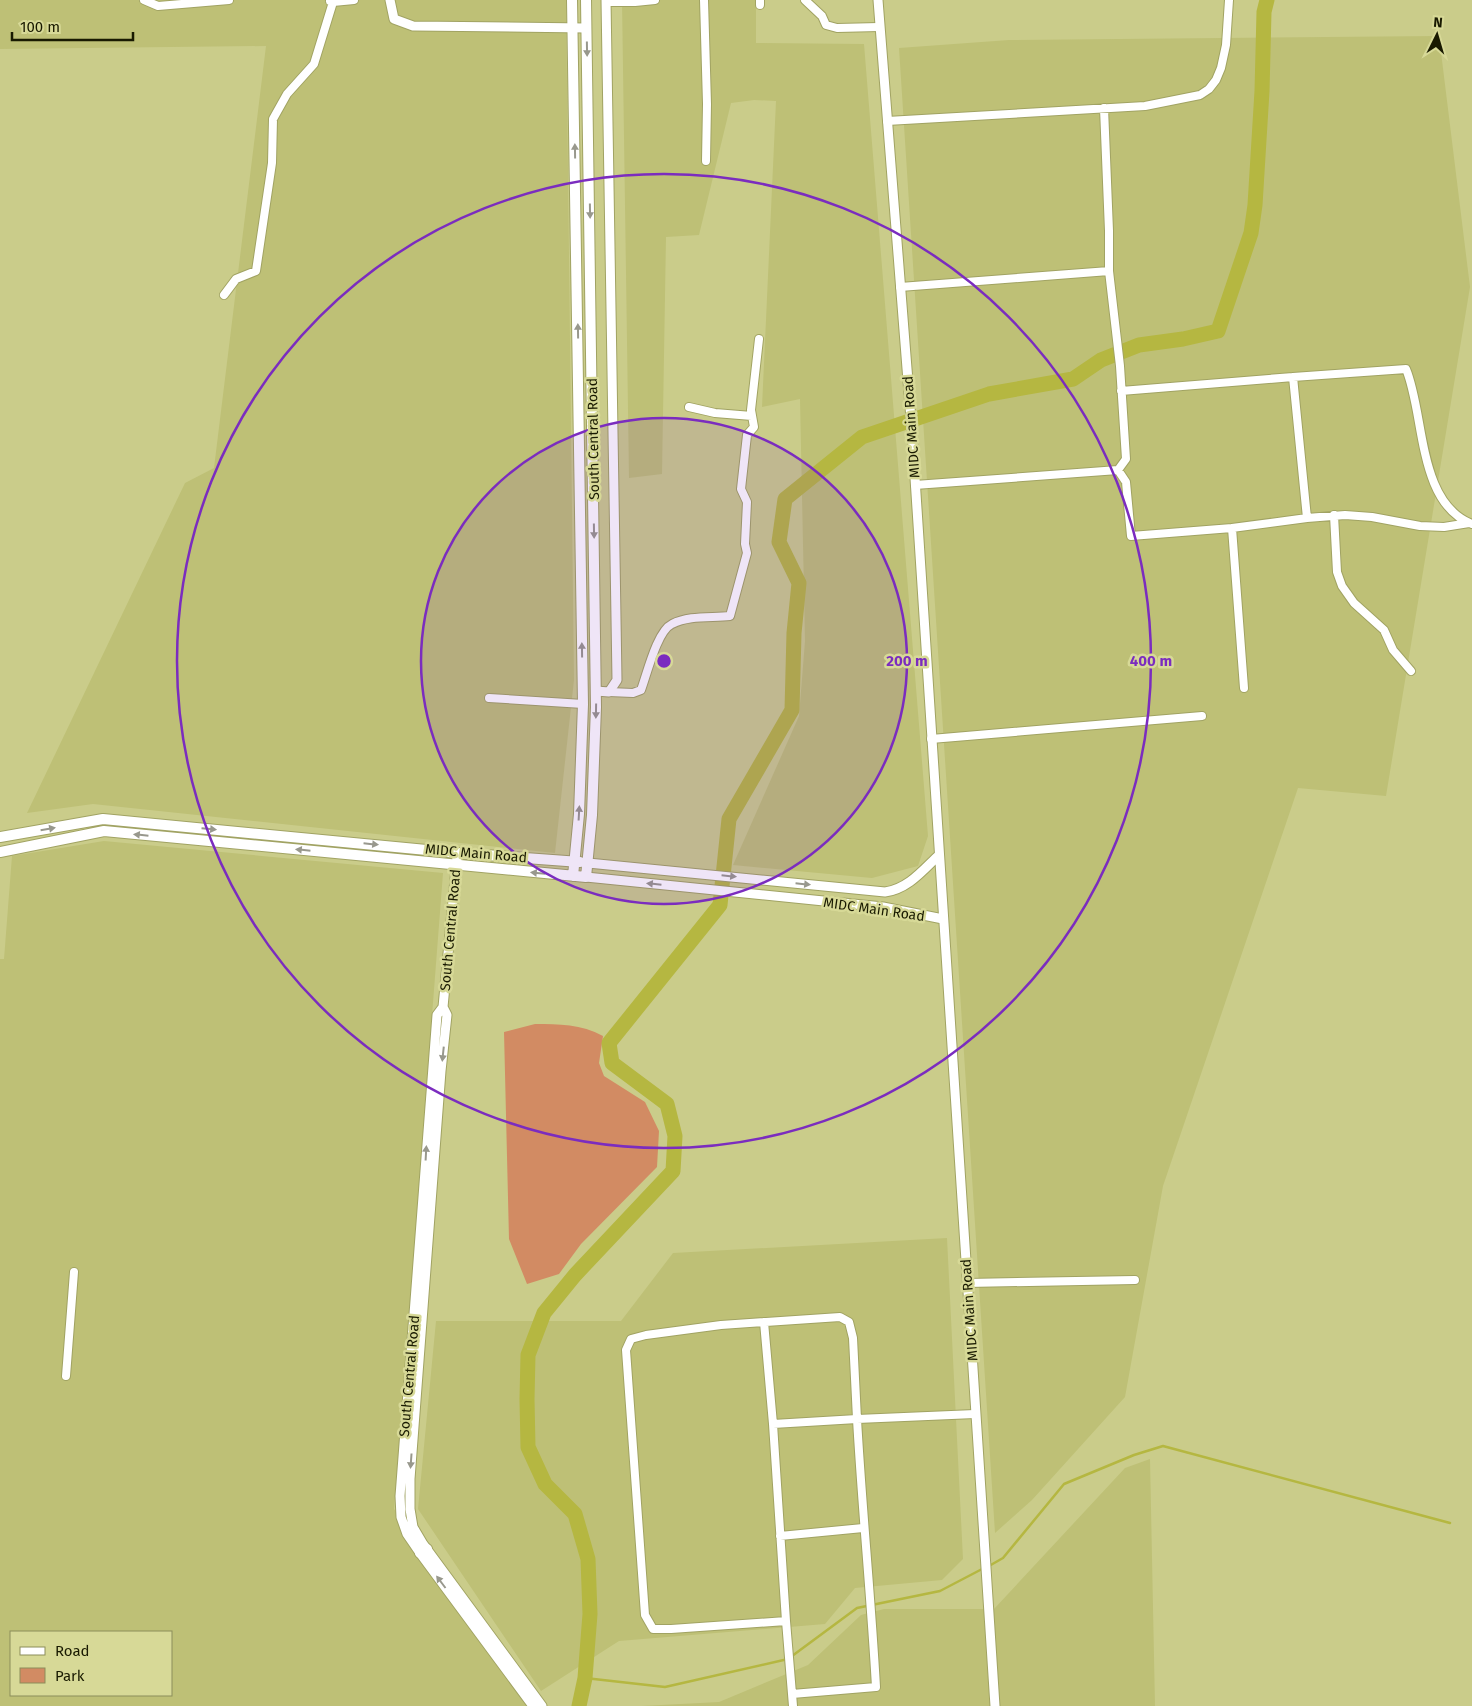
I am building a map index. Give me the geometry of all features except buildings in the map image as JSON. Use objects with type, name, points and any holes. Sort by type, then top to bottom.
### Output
[{"type":"main road","name":"South Central Road","points":[[572,0],[583,704],[579,814],[574,876]]},
{"type":"main road","name":"South Central Road","points":[[586,0],[596,691],[592,814],[586,877]]},
{"type":"main road","points":[[579,356],[592,356]]},
{"type":"main road","name":"MIDC Main Road","points":[[0,837],[103,819],[458,853],[588,863]]},
{"type":"main road","name":"MIDC Main Road","points":[[0,852],[104,831],[586,877]]},
{"type":"street","points":[[144,0],[158,6],[229,0]]},
{"type":"street","points":[[224,295],[236,279],[256,271],[272,163],[273,119],[287,94],[314,64],[331,1],[354,0]]},
{"type":"street","points":[[390,0],[394,19],[413,26],[586,28]]},
{"type":"street","points":[[609,692],[617,680],[606,1],[635,2],[656,0]]},
{"type":"street","points":[[704,0],[707,104],[706,161]]},
{"type":"street","points":[[805,0],[822,16],[826,25],[837,28],[879,28]]},
{"type":"street","name":"MIDC Main Road","points":[[878,0],[912,432],[995,1706]]},
{"type":"street","points":[[887,121],[1145,106],[1200,95],[1210,88],[1221,68],[1226,45],[1229,0]]},
{"type":"street","points":[[915,485],[1118,470],[1126,459],[1120,366],[1109,271],[1104,108]]},
{"type":"street","points":[[900,287],[1109,271]]},
{"type":"street","points":[[596,691],[633,693],[641,690],[657,642],[670,624],[687,619],[730,616],[746,553],[747,502],[741,489],[747,435],[754,427],[751,410],[760,339]]},
{"type":"street","points":[[1121,391],[1406,369],[1414,392],[1429,470],[1444,502],[1460,517],[1470,523]]},
{"type":"street","points":[[1293,377],[1307,518]]},
{"type":"street","points":[[688,407],[716,413],[752,416]]},
{"type":"street","points":[[1118,470],[1126,482],[1131,536],[1232,528],[1334,515],[1372,517],[1400,523],[1444,527],[1470,523]]},
{"type":"street","points":[[1334,515],[1337,572],[1342,586],[1354,603],[1384,630],[1393,650],[1411,671]]},
{"type":"street","points":[[1232,528],[1244,688]]},
{"type":"street","points":[[489,698],[583,704]]},
{"type":"street","points":[[932,739],[1202,716]]},
{"type":"street","name":"South Central Road","points":[[458,853],[443,1007],[437,1015],[400,1496],[401,1517],[407,1534],[423,1551],[542,1706]]},
{"type":"street","name":"MIDC Main Road","points":[[588,863],[885,892],[896,891],[905,885],[939,854]]},
{"type":"street","name":"MIDC Main Road","points":[[586,877],[883,907],[943,919]]},
{"type":"street","points":[[66,1376],[74,1272]]},
{"type":"street","points":[[967,1283],[1135,1280]]},
{"type":"street","points":[[786,1621],[652,1629],[645,1614],[644,1605],[626,1350],[631,1340],[646,1335],[721,1325],[840,1317],[849,1322],[853,1338],[863,1528],[870,1589],[876,1687],[792,1694]]},
{"type":"street","points":[[764,1322],[794,1706]]},
{"type":"street","points":[[773,1424],[975,1414]]},
{"type":"street","points":[[780,1536],[863,1528]]},
{"type":"street","name":"South Central Road","points":[[423,1551],[533,1706]]},
{"type":"shaded area","points":[[0,0],[566,0],[574,680],[555,853],[93,804],[27,813],[185,483],[214,468],[266,46],[0,49]]},
{"type":"shaded area","points":[[622,0],[756,0],[756,43],[864,44],[928,836],[918,866],[872,878],[733,865],[799,716],[805,641],[800,399],[762,407],[776,101],[754,100],[731,103],[699,235],[666,237],[662,474],[629,478]]},
{"type":"shaded area","points":[[1439,36],[1470,287],[1386,796],[1298,788],[1163,1186],[1125,1397],[1032,1500],[995,1533],[899,48],[1009,40]]},
{"type":"shaded area","points":[[104,841],[443,873],[394,1509],[531,1706],[0,1706],[0,959],[4,959],[12,856]]},
{"type":"shaded area","points":[[947,1238],[963,1559],[942,1580],[855,1588],[825,1624],[619,1641],[541,1691],[418,1509],[436,1321],[621,1321],[673,1253]]},
{"type":"shaded area","points":[[1150,1459],[1155,1706],[642,1706],[719,1702],[808,1665],[861,1615],[884,1609],[994,1609],[1125,1468]]},
{"type":"green space","points":[[535,1024],[578,1027],[603,1036],[599,1063],[604,1076],[645,1102],[659,1131],[657,1167],[581,1244],[559,1274],[527,1284],[509,1239],[504,1032]]},
{"type":"waterway","points":[[579,1706],[585,1678],[590,1614],[588,1559],[575,1514],[545,1484],[528,1447],[528,1355],[544,1313],[575,1275],[673,1171],[675,1136],[667,1104],[612,1063],[609,1043],[720,905],[729,819],[792,710],[794,633],[799,583],[779,542],[785,499],[862,437],[989,394],[1073,379],[1101,360],[1139,345],[1183,339],[1218,331],[1251,233],[1255,205],[1262,91],[1264,12],[1267,0]]},
{"type":"waterway","points":[[989,1566],[1003,1558],[1064,1484],[1134,1455],[1163,1446],[1450,1523]]},
{"type":"waterway","points":[[585,1678],[665,1687],[788,1659],[857,1608],[940,1591],[984,1568]]}]
